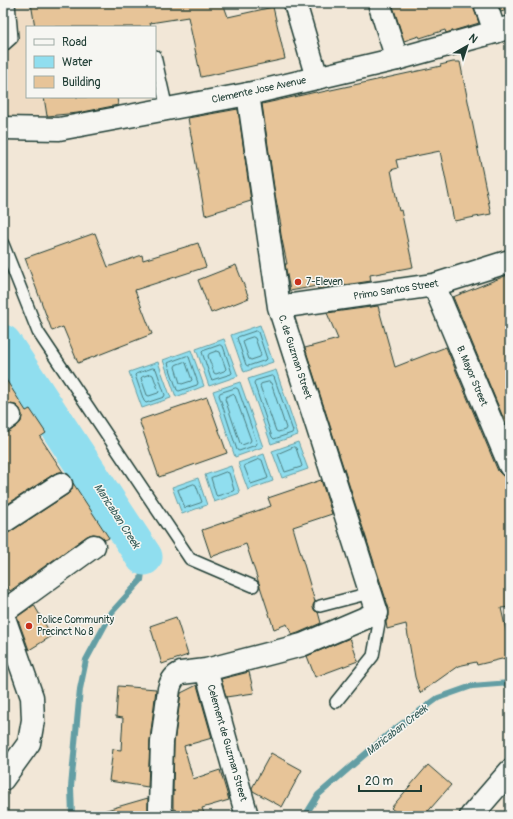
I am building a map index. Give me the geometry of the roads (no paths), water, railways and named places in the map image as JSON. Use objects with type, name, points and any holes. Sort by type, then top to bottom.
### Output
[{"type":"street","points":[[295,3],[317,78]]},
{"type":"street","points":[[379,3],[397,59]]},
{"type":"street","points":[[485,3],[502,29]]},
{"type":"street","name":"Clemente Jose Avenue","points":[[3,128],[59,129],[248,94],[397,59],[502,29]]},
{"type":"street","name":"C. de Guzman Street","points":[[248,94],[279,307],[374,603]]},
{"type":"street","name":"Primo Santos Street","points":[[279,307],[434,285],[510,262]]},
{"type":"street","name":"B. Mayor Street","points":[[434,285],[510,466]]},
{"type":"street","points":[[3,522],[61,484]]},
{"type":"street","points":[[3,612],[94,546]]},
{"type":"street","points":[[162,816],[160,808],[162,742],[170,685],[173,679],[181,673],[206,670],[302,645],[374,603]]},
{"type":"street","points":[[3,615],[32,697],[33,720],[30,743],[3,779]]},
{"type":"street","name":"Celement de Guzman Street","points":[[206,670],[247,816]]},
{"type":"street","points":[[471,816],[510,771]]},
{"type":"lane","points":[[3,46],[12,38],[9,3]]},
{"type":"lane","points":[[156,60],[168,109]]},
{"type":"lane","points":[[3,244],[38,332],[190,559],[253,586]]},
{"type":"lane","points":[[320,606],[374,603],[379,624],[373,656],[336,702]]},
{"type":"water","points":[[260,325],[273,362],[244,372],[231,335]]},
{"type":"water","points":[[224,339],[238,376],[209,386],[196,349]]},
{"type":"water","points":[[191,350],[204,386],[176,397],[163,360]]},
{"type":"water","points":[[158,362],[171,398],[142,408],[129,372]]},
{"type":"water","points":[[276,370],[298,435],[271,444],[248,379]]},
{"type":"water","points":[[240,382],[263,447],[235,457],[213,391]]},
{"type":"water","points":[[298,442],[308,469],[282,478],[272,451]]},
{"type":"water","points":[[264,454],[273,481],[248,490],[238,463]]},
{"type":"water","points":[[231,466],[240,493],[214,502],[205,475]]},
{"type":"water","points":[[198,478],[207,505],[182,514],[172,487]]},
{"type":"waterway","name":"Maricaban Creek","points":[[3,343],[144,557]]},
{"type":"waterway","name":"Maricaban Creek","points":[[72,816],[71,787],[80,689],[86,660],[112,612],[141,580],[144,557]]},
{"type":"waterway","name":"Maricaban Creek","points":[[305,816],[318,795],[392,731],[438,698],[472,686],[510,683]]},
{"type":"waterway","name":"Maricaban Creek","points":[[507,816],[510,812]]},
{"type":"place","name":"7-Eleven","points":[[298,282]]},
{"type":"place","name":"Police Community Precinct № 8","points":[[29,626]]}]
